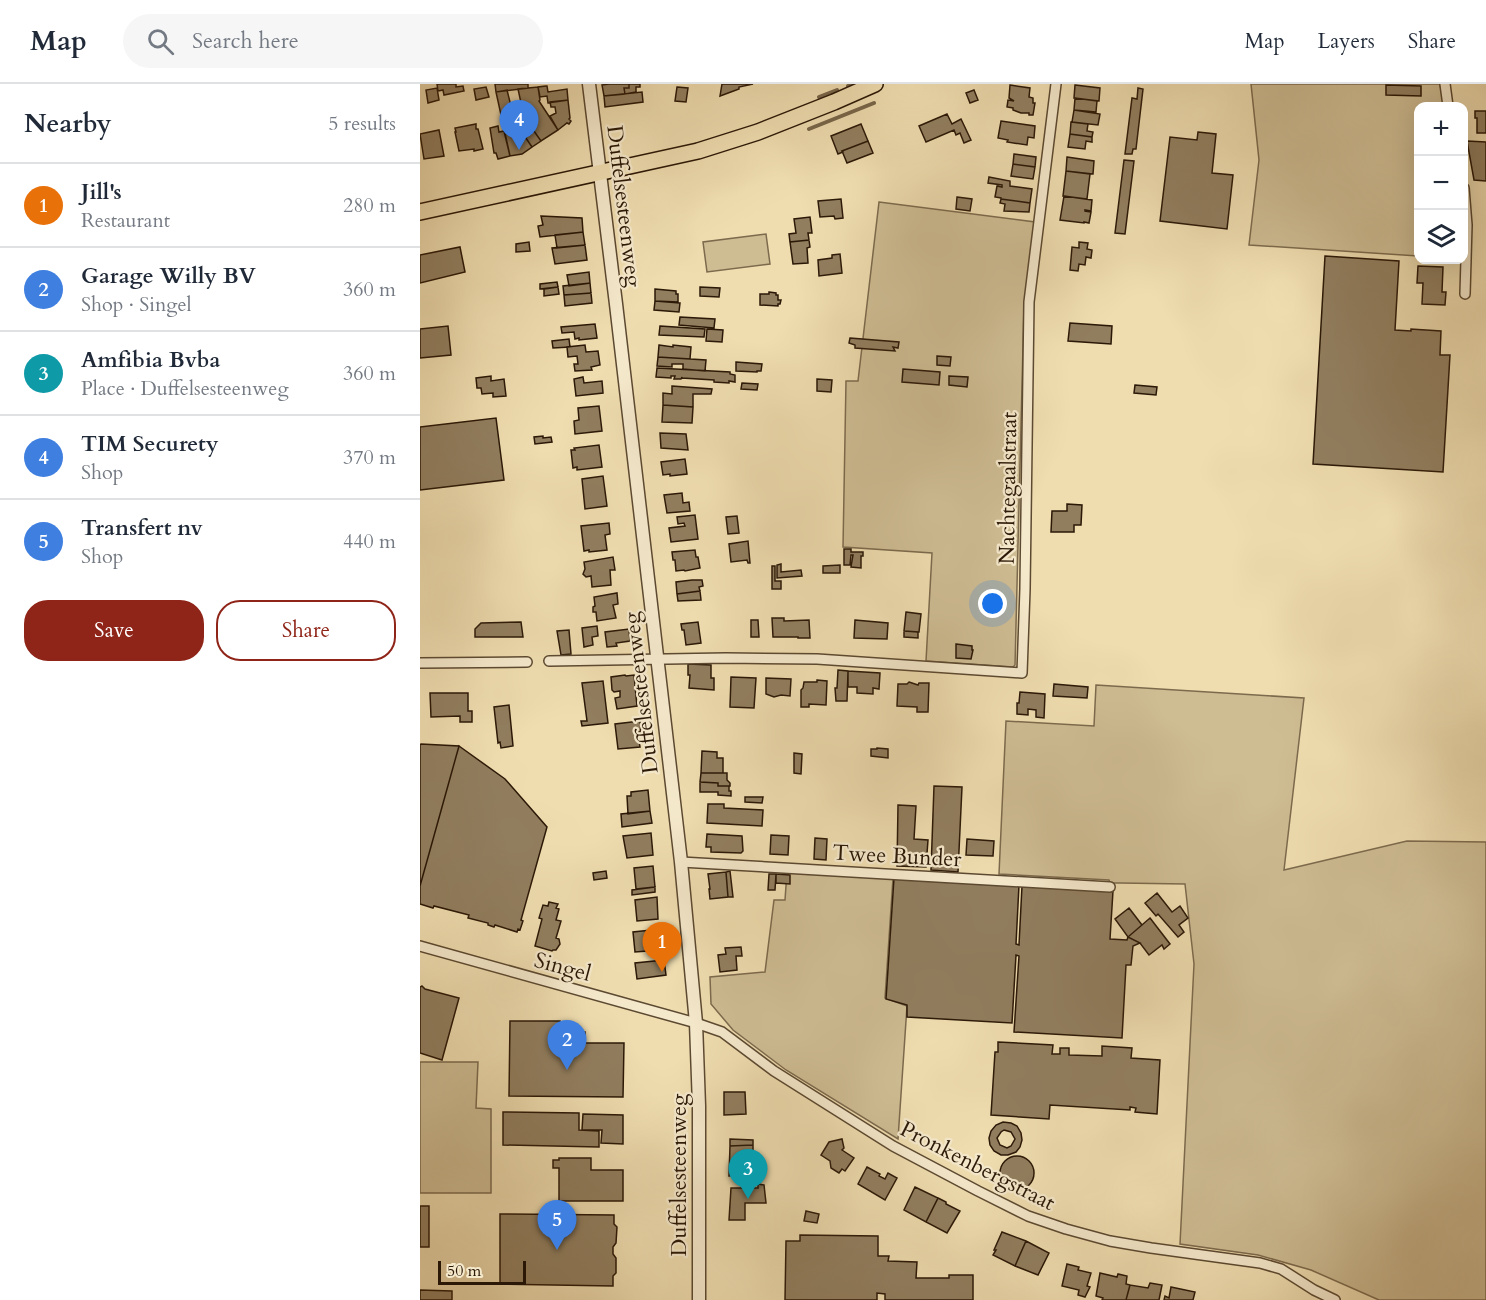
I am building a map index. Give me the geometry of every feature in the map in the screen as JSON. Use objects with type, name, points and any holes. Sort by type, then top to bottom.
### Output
[{"type":"main road","points":[[420,212],[698,151],[758,132],[874,84]]},
{"type":"street","name":"Duffelsesteenweg","points":[[589,84],[681,862],[696,1023],[699,1106],[699,1300]]},
{"type":"street","name":"Nachtegaalstraat","points":[[657,660],[726,658],[817,660],[1022,673],[1030,284],[1056,84]]},
{"type":"street","points":[[1445,84],[1447,102]]},
{"type":"street","points":[[1465,294],[1466,210]]},
{"type":"street","points":[[549,661],[657,660]]},
{"type":"street","points":[[420,663],[527,662]]},
{"type":"street","name":"Twee Bunder","points":[[681,862],[1110,887]]},
{"type":"street","name":"Singel","points":[[420,946],[696,1023]]},
{"type":"street","name":"Pronkenbergstraat","points":[[696,1023],[722,1032],[774,1071],[893,1146],[1028,1216],[1110,1241],[1260,1263],[1281,1269],[1312,1295],[1335,1300]]},
{"type":"shaded area","points":[[1251,84],[1440,84],[1443,102],[1414,102],[1414,256],[1249,245],[1259,160]]},
{"type":"shaded area","points":[[879,202],[1035,222],[1024,306],[1015,665],[1013,667],[926,661],[932,553],[843,547],[846,381],[858,381]]},
{"type":"shaded area","points":[[766,234],[770,264],[707,272],[703,242]]},
{"type":"shaded area","points":[[1096,685],[1304,698],[1284,870],[1407,841],[1486,842],[1486,1300],[1379,1300],[1311,1270],[1258,1255],[1180,1244],[1194,964],[1185,884],[1110,883],[1109,880],[999,874],[1006,721],[1094,726]]},
{"type":"shaded area","points":[[787,872],[893,878],[885,998],[907,1006],[898,1139],[786,1070],[733,1030],[711,1004],[710,977],[765,972],[774,900],[785,900]]},
{"type":"shaded area","points":[[420,1062],[478,1062],[476,1108],[491,1109],[491,1193],[420,1193]]},
{"type":"building","points":[[437,84],[456,84],[456,87],[463,86],[464,91],[444,95],[443,90],[438,91]]},
{"type":"building","points":[[495,84],[528,84],[528,88],[496,92]]},
{"type":"building","points":[[629,84],[629,88],[624,88],[625,94],[604,96],[602,85]]},
{"type":"building","points":[[629,84],[640,84],[640,87],[636,87],[636,92],[625,94],[624,88],[629,88]]},
{"type":"building","points":[[722,84],[753,84],[739,87],[739,89],[720,96]]},
{"type":"building","points":[[1010,85],[1030,88],[1029,97],[1033,98],[1033,103],[1035,103],[1033,115],[1007,107],[1008,100],[1014,101],[1009,98]]},
{"type":"building","points":[[1075,85],[1100,88],[1099,101],[1074,98]]},
{"type":"building","points":[[1386,85],[1421,86],[1421,96],[1386,95]]},
{"type":"building","points":[[547,86],[548,92],[567,89],[568,100],[548,103],[547,96],[540,97],[538,87]]},
{"type":"building","points":[[486,87],[489,97],[476,100],[474,89]]},
{"type":"building","points":[[538,87],[539,101],[558,130],[541,141],[524,117],[518,89]]},
{"type":"building","points":[[677,87],[688,88],[686,102],[675,101]]},
{"type":"building","points":[[437,88],[439,100],[428,103],[426,90]]},
{"type":"building","points":[[1138,88],[1143,89],[1136,149],[1133,149],[1132,154],[1125,154],[1132,98],[1137,99]]},
{"type":"building","points":[[507,90],[515,122],[532,147],[522,154],[510,156],[496,92]]},
{"type":"building","points":[[974,90],[978,100],[970,103],[966,93]]},
{"type":"building","points":[[642,92],[643,102],[605,107],[604,96]]},
{"type":"building","points":[[1075,98],[1097,101],[1096,112],[1074,110]]},
{"type":"building","points":[[568,100],[571,121],[558,130],[550,116],[556,113],[555,107],[551,107],[550,102]]},
{"type":"building","points":[[1074,110],[1100,114],[1098,125],[1072,122]]},
{"type":"building","points":[[1475,111],[1486,111],[1486,133],[1477,133]]},
{"type":"building","points":[[947,114],[952,124],[961,119],[971,140],[964,143],[960,133],[956,135],[954,130],[926,142],[919,126]]},
{"type":"building","points":[[524,117],[541,141],[532,147],[515,122]]},
{"type":"building","points":[[1001,121],[1035,126],[1034,138],[1028,137],[1027,145],[998,138]]},
{"type":"building","points":[[1071,122],[1088,124],[1087,131],[1093,132],[1092,137],[1070,134]]},
{"type":"building","points":[[476,124],[483,149],[459,151],[455,128]]},
{"type":"building","points":[[861,124],[868,141],[838,154],[831,136]]},
{"type":"building","points":[[498,126],[499,132],[504,131],[510,156],[498,159],[494,153],[490,128]]},
{"type":"building","points":[[439,130],[444,156],[424,159],[420,134]]},
{"type":"building","points":[[1198,132],[1216,134],[1212,173],[1233,175],[1227,229],[1160,221],[1170,137],[1197,140]]},
{"type":"building","points":[[1070,134],[1092,137],[1092,142],[1086,141],[1085,149],[1068,147]]},
{"type":"building","points":[[868,141],[873,153],[847,163],[842,151]]},
{"type":"building","points":[[1468,141],[1486,142],[1486,181],[1474,180]]},
{"type":"building","points":[[1014,154],[1036,157],[1035,167],[1013,164]]},
{"type":"building","points":[[1067,157],[1094,161],[1093,174],[1066,171]]},
{"type":"building","points":[[1124,160],[1134,161],[1125,234],[1115,233]]},
{"type":"building","points":[[1013,164],[1035,167],[1033,179],[1011,176]]},
{"type":"building","points":[[1066,171],[1090,174],[1087,199],[1063,196]]},
{"type":"building","points":[[989,177],[1010,181],[1010,186],[1032,189],[1030,203],[995,197],[997,186],[1002,187],[1002,185],[988,183]]},
{"type":"building","points":[[1064,196],[1092,200],[1091,211],[1085,210],[1091,212],[1089,223],[1060,220]]},
{"type":"building","points":[[957,197],[972,199],[970,211],[956,209]]},
{"type":"building","points":[[841,199],[843,218],[820,217],[818,201]]},
{"type":"building","points":[[1001,199],[1030,203],[1029,212],[1004,211],[1005,204],[1000,203]]},
{"type":"building","points":[[541,216],[582,218],[583,232],[540,237],[538,226],[543,225]]},
{"type":"building","points":[[810,217],[812,233],[808,233],[809,240],[790,242],[789,234],[796,233],[794,219]]},
{"type":"building","points":[[583,232],[585,245],[557,248],[555,235]]},
{"type":"building","points":[[809,240],[808,263],[793,264],[790,242]]},
{"type":"building","points":[[529,242],[530,251],[516,252],[516,244]]},
{"type":"building","points":[[1079,242],[1088,243],[1087,249],[1092,250],[1091,258],[1086,257],[1085,265],[1079,264],[1078,271],[1070,270],[1072,247],[1079,248]]},
{"type":"building","points":[[585,245],[587,260],[555,264],[552,248]]},
{"type":"building","points":[[460,247],[465,272],[420,283],[420,255]]},
{"type":"building","points":[[840,254],[842,273],[819,276],[818,260]]},
{"type":"building","points":[[1325,256],[1399,261],[1395,330],[1441,331],[1440,355],[1450,355],[1443,472],[1313,464]]},
{"type":"building","points":[[1418,266],[1443,267],[1442,292],[1446,292],[1445,305],[1422,304],[1423,283],[1417,283]]},
{"type":"building","points":[[589,272],[590,283],[569,286],[567,275]]},
{"type":"building","points":[[557,282],[558,287],[540,289],[540,284]]},
{"type":"building","points":[[590,283],[591,293],[564,295],[563,286]]},
{"type":"building","points":[[558,287],[559,294],[544,296],[544,289]]},
{"type":"building","points":[[700,287],[720,288],[719,297],[700,296]]},
{"type":"building","points":[[655,289],[676,291],[678,302],[655,301]]},
{"type":"building","points":[[769,292],[778,295],[778,300],[781,300],[778,306],[760,305],[760,294],[769,294]]},
{"type":"building","points":[[591,293],[592,303],[565,306],[564,295]]},
{"type":"building","points":[[655,301],[680,303],[679,312],[654,310]]},
{"type":"building","points":[[680,317],[715,319],[714,328],[679,325]]},
{"type":"building","points":[[1070,323],[1112,326],[1111,344],[1068,341]]},
{"type":"building","points":[[595,324],[597,338],[579,340],[579,338],[575,339],[574,332],[562,333],[561,327]]},
{"type":"building","points":[[448,326],[451,355],[420,358],[420,329]]},
{"type":"building","points":[[660,326],[705,329],[704,337],[659,335]]},
{"type":"building","points":[[707,329],[723,330],[722,342],[706,341]]},
{"type":"building","points":[[850,338],[899,342],[898,348],[893,347],[895,351],[855,348],[855,345],[849,343]]},
{"type":"building","points":[[569,339],[570,347],[553,348],[552,341]]},
{"type":"building","points":[[585,345],[586,352],[598,351],[600,365],[591,367],[592,370],[575,371],[574,364],[578,364],[577,356],[568,357],[567,347]]},
{"type":"building","points":[[659,345],[691,347],[690,359],[658,357]]},
{"type":"building","points":[[937,356],[951,357],[950,366],[937,365]]},
{"type":"building","points":[[658,357],[706,360],[705,371],[683,369],[683,364],[672,364],[672,367],[657,366]]},
{"type":"building","points":[[736,362],[762,364],[761,371],[736,371]]},
{"type":"building","points":[[657,368],[730,372],[735,375],[735,382],[714,382],[714,380],[682,377],[674,379],[675,376],[656,377]]},
{"type":"building","points":[[903,369],[940,372],[939,385],[902,382]]},
{"type":"building","points":[[491,376],[491,381],[504,379],[506,396],[493,397],[493,393],[482,394],[481,388],[477,388],[476,378]]},
{"type":"building","points":[[949,376],[968,377],[967,387],[949,385]]},
{"type":"building","points":[[583,377],[584,383],[602,381],[603,393],[576,396],[574,379]]},
{"type":"building","points":[[817,379],[832,380],[831,392],[817,391]]},
{"type":"building","points":[[742,383],[758,384],[757,390],[741,389]]},
{"type":"building","points":[[1135,385],[1157,387],[1156,395],[1134,393]]},
{"type":"building","points":[[672,386],[712,389],[711,394],[693,394],[693,407],[663,405],[663,393],[672,394]]},
{"type":"building","points":[[663,405],[693,407],[692,423],[662,422]]},
{"type":"building","points":[[599,406],[602,431],[575,434],[574,421],[579,420],[578,408]]},
{"type":"building","points":[[496,418],[504,480],[420,490],[420,427]]},
{"type":"building","points":[[660,433],[686,434],[688,450],[661,448]]},
{"type":"building","points":[[543,436],[543,438],[551,437],[552,442],[535,444],[534,437]]},
{"type":"building","points":[[599,445],[602,467],[577,470],[577,467],[573,468],[571,450]]},
{"type":"building","points":[[685,459],[687,474],[663,475],[661,462]]},
{"type":"building","points":[[603,476],[607,506],[585,509],[582,479]]},
{"type":"building","points":[[682,493],[683,503],[689,502],[690,511],[667,513],[664,495]]},
{"type":"building","points":[[1067,504],[1082,505],[1081,525],[1074,525],[1074,532],[1051,532],[1052,511],[1067,511]]},
{"type":"building","points":[[695,515],[698,539],[671,542],[669,528],[685,526],[684,523],[678,524],[677,517]]},
{"type":"building","points":[[737,516],[739,533],[728,534],[726,517]]},
{"type":"building","points":[[609,523],[610,534],[605,535],[607,550],[584,551],[581,526]]},
{"type":"building","points":[[748,541],[750,563],[747,560],[731,562],[729,544]]},
{"type":"building","points":[[844,549],[851,549],[851,552],[863,552],[861,568],[851,567],[853,555],[851,555],[850,565],[844,565]]},
{"type":"building","points":[[695,550],[700,568],[676,571],[672,552]]},
{"type":"building","points":[[613,557],[615,570],[610,570],[611,585],[592,587],[591,576],[586,577],[583,574],[584,562]]},
{"type":"building","points":[[781,564],[781,572],[801,570],[802,576],[777,578],[777,565]]},
{"type":"building","points":[[840,565],[840,573],[823,573],[823,566]]},
{"type":"building","points":[[772,566],[775,566],[775,581],[781,581],[781,589],[772,589]]},
{"type":"building","points":[[702,580],[703,586],[699,587],[700,591],[677,594],[676,582]]},
{"type":"building","points":[[700,591],[701,600],[678,601],[677,594]]},
{"type":"building","points":[[617,593],[618,604],[613,605],[616,618],[597,621],[596,612],[593,612],[594,597]]},
{"type":"building","points":[[906,612],[921,614],[919,632],[904,631]]},
{"type":"building","points":[[772,618],[784,618],[784,621],[809,620],[810,638],[773,637]]},
{"type":"building","points":[[751,620],[758,620],[759,637],[751,637]]},
{"type":"building","points":[[855,620],[888,623],[887,639],[854,638]]},
{"type":"building","points":[[521,622],[523,637],[475,637],[475,629],[481,623]]},
{"type":"building","points":[[698,622],[701,643],[686,645],[681,624]]},
{"type":"building","points":[[597,626],[598,636],[592,637],[593,645],[584,647],[582,628]]},
{"type":"building","points":[[629,629],[630,641],[607,647],[605,632]]},
{"type":"building","points":[[569,630],[571,654],[561,655],[557,631]]},
{"type":"building","points":[[904,631],[918,632],[918,638],[904,637]]},
{"type":"building","points":[[956,644],[972,646],[971,659],[956,658]]},
{"type":"building","points":[[688,664],[711,665],[714,690],[689,688]]},
{"type":"building","points":[[838,670],[848,671],[847,701],[836,701],[835,688],[837,688]]},
{"type":"building","points":[[848,671],[880,673],[879,689],[873,688],[873,694],[857,693],[857,687],[848,687]]},
{"type":"building","points":[[634,675],[637,706],[617,709],[615,698],[620,697],[620,691],[612,690],[611,677]]},
{"type":"building","points":[[731,677],[756,678],[754,708],[730,707]]},
{"type":"building","points":[[766,678],[791,679],[790,696],[774,697],[766,694]]},
{"type":"building","points":[[817,680],[827,681],[826,705],[809,704],[809,707],[801,707],[801,690],[804,682],[817,682]]},
{"type":"building","points":[[603,681],[608,723],[582,726],[581,721],[587,721],[582,683]]},
{"type":"building","points":[[909,682],[918,685],[929,683],[928,712],[917,712],[917,707],[897,706],[898,684]]},
{"type":"building","points":[[1054,684],[1088,687],[1087,698],[1053,696]]},
{"type":"building","points":[[1020,692],[1045,694],[1044,718],[1036,717],[1036,710],[1028,709],[1028,715],[1017,714]]},
{"type":"building","points":[[430,693],[468,693],[468,711],[472,711],[472,722],[460,722],[460,716],[431,717]]},
{"type":"building","points":[[509,705],[513,746],[501,748],[500,742],[498,743],[494,707]]},
{"type":"building","points":[[640,721],[641,732],[638,732],[640,747],[618,749],[615,724]]},
{"type":"building","points":[[420,745],[459,746],[420,886]]},
{"type":"building","points":[[459,746],[505,779],[547,827],[521,920],[523,921],[517,932],[468,918],[469,915],[420,904],[420,886]]},
{"type":"building","points":[[871,749],[888,749],[888,758],[871,756]]},
{"type":"building","points":[[702,751],[717,752],[717,758],[723,758],[723,773],[701,773]]},
{"type":"building","points":[[794,753],[802,754],[801,774],[794,773]]},
{"type":"building","points":[[701,773],[727,773],[730,786],[700,782]]},
{"type":"building","points":[[700,782],[729,786],[731,796],[718,795],[718,792],[700,792]]},
{"type":"building","points":[[934,786],[962,787],[958,872],[931,870]]},
{"type":"building","points":[[648,790],[650,811],[628,814],[627,796],[631,796],[631,792]]},
{"type":"building","points":[[745,797],[763,797],[762,803],[745,802]]},
{"type":"building","points":[[708,804],[724,804],[724,808],[763,810],[762,826],[707,823]]},
{"type":"building","points":[[898,805],[916,806],[914,839],[928,840],[926,867],[897,866]]},
{"type":"building","points":[[650,811],[652,823],[622,827],[621,814]]},
{"type":"building","points":[[651,833],[653,855],[627,858],[623,836]]},
{"type":"building","points":[[707,834],[742,836],[743,851],[741,853],[711,852],[711,847],[706,847]]},
{"type":"building","points":[[771,835],[789,836],[788,855],[770,854]]},
{"type":"building","points":[[815,838],[827,839],[826,860],[814,859]]},
{"type":"building","points":[[967,839],[994,841],[993,856],[966,855]]},
{"type":"building","points":[[653,866],[655,887],[636,889],[634,868]]},
{"type":"building","points":[[606,871],[607,878],[594,880],[593,873]]},
{"type":"building","points":[[730,871],[733,897],[728,897],[726,872]]},
{"type":"building","points":[[726,872],[728,897],[710,899],[708,874]]},
{"type":"building","points":[[769,874],[776,874],[775,890],[768,890]]},
{"type":"building","points":[[776,874],[790,875],[790,884],[776,883]]},
{"type":"building","points":[[894,878],[1019,885],[1016,944],[1019,945],[1022,886],[1113,891],[1110,939],[1127,940],[1128,937],[1140,943],[1133,946],[1131,965],[1126,965],[1122,1038],[1014,1032],[1019,956],[1016,955],[1012,1023],[907,1017],[907,1005],[886,999]]},
{"type":"building","points":[[655,887],[655,892],[632,895],[632,890]]},
{"type":"building","points":[[1157,893],[1172,912],[1180,906],[1188,918],[1179,925],[1184,932],[1178,937],[1145,903]]},
{"type":"building","points":[[657,897],[658,919],[637,921],[635,900]]},
{"type":"building","points":[[549,902],[558,904],[556,920],[561,921],[556,938],[559,939],[560,944],[556,950],[552,951],[535,946],[543,905],[548,906]]},
{"type":"building","points":[[1129,908],[1142,925],[1128,937],[1115,919]]},
{"type":"building","points":[[1150,918],[1170,944],[1164,949],[1162,945],[1149,955],[1140,943],[1128,937]]},
{"type":"building","points":[[661,929],[660,950],[635,952],[633,932]]},
{"type":"building","points":[[741,947],[742,956],[736,956],[737,970],[720,972],[718,955],[726,954],[725,948]]},
{"type":"building","points":[[664,960],[666,975],[637,979],[635,963]]},
{"type":"building","points":[[420,987],[425,989],[459,998],[442,1060],[420,1053]]},
{"type":"building","points":[[510,1021],[560,1021],[560,1032],[585,1032],[585,1043],[624,1043],[623,1097],[509,1096]]},
{"type":"building","points":[[998,1042],[1053,1045],[1052,1054],[1060,1054],[1060,1048],[1069,1048],[1069,1055],[1102,1056],[1102,1046],[1132,1048],[1131,1058],[1160,1060],[1157,1114],[1135,1112],[1136,1108],[1130,1107],[1130,1110],[1050,1105],[1049,1119],[991,1115],[995,1052],[998,1052]]},
{"type":"building","points":[[724,1092],[745,1092],[746,1114],[724,1115]]},
{"type":"building","points":[[503,1112],[579,1113],[579,1130],[599,1131],[599,1147],[503,1145]]},
{"type":"building","points":[[583,1114],[623,1115],[623,1144],[601,1143],[602,1130],[582,1130]]},
{"type":"building","points":[[1003,1122],[1017,1126],[1022,1140],[1016,1152],[1001,1155],[994,1151],[989,1138],[996,1125]],"holes":[[[1004,1130],[1011,1132],[1015,1139],[1011,1146],[1007,1148],[1000,1145],[997,1138],[1001,1132]]]},
{"type":"building","points":[[730,1139],[753,1140],[753,1145],[730,1146]]},
{"type":"building","points":[[842,1139],[844,1148],[842,1150],[854,1158],[845,1171],[842,1169],[839,1173],[831,1168],[830,1161],[821,1155],[829,1142]]},
{"type":"building","points":[[753,1145],[753,1167],[760,1167],[760,1175],[729,1176],[730,1146]]},
{"type":"building","points":[[1017,1156],[1029,1161],[1034,1173],[1029,1185],[1017,1190],[1005,1185],[1000,1173],[1005,1161]]},
{"type":"building","points":[[559,1158],[591,1158],[591,1170],[623,1170],[623,1201],[559,1201],[559,1168],[553,1168],[553,1160],[559,1160]]},
{"type":"building","points":[[867,1167],[885,1179],[888,1173],[897,1178],[885,1200],[858,1184]]},
{"type":"building","points":[[758,1184],[764,1185],[766,1203],[745,1203],[745,1220],[729,1220],[731,1188],[758,1188]]},
{"type":"building","points":[[915,1187],[938,1198],[926,1222],[904,1210]]},
{"type":"building","points":[[938,1198],[960,1211],[947,1233],[926,1222]]},
{"type":"building","points":[[420,1206],[429,1206],[429,1247],[420,1247]]},
{"type":"building","points":[[806,1211],[819,1214],[817,1223],[804,1221]]},
{"type":"building","points":[[500,1214],[614,1215],[614,1224],[617,1227],[616,1243],[613,1247],[616,1273],[613,1276],[613,1286],[500,1284]]},
{"type":"building","points":[[1002,1232],[1026,1241],[1015,1266],[993,1255]]},
{"type":"building","points":[[800,1235],[878,1236],[878,1256],[889,1256],[888,1261],[917,1262],[916,1278],[973,1275],[973,1300],[885,1300],[885,1294],[877,1293],[877,1300],[785,1300],[786,1241],[800,1241]]},
{"type":"building","points":[[1026,1241],[1049,1253],[1038,1275],[1015,1266]]},
{"type":"building","points":[[1067,1264],[1091,1273],[1087,1286],[1090,1287],[1085,1297],[1078,1295],[1079,1290],[1062,1286]]},
{"type":"building","points":[[1100,1273],[1117,1277],[1118,1274],[1127,1276],[1126,1284],[1130,1285],[1126,1300],[1102,1300],[1103,1298],[1096,1296]]},
{"type":"building","points":[[1150,1283],[1162,1285],[1159,1300],[1126,1300],[1130,1285],[1148,1288]]},
{"type":"building","points":[[1171,1287],[1195,1292],[1193,1300],[1164,1300],[1165,1296],[1169,1298]]},
{"type":"building","points":[[420,1290],[452,1291],[452,1300],[420,1300]]},
{"type":"waterway","points":[[848,86],[852,84]]},
{"type":"waterway","points":[[819,97],[837,90]]},
{"type":"waterway","points":[[809,129],[874,103]]},
{"type":"place","name":"TIM Securety","points":[[519,150]]},
{"type":"place","name":"Jill's","points":[[662,972]]},
{"type":"place","name":"Garage Willy BV","points":[[567,1070]]},
{"type":"place","name":"Amfibia Bvba","points":[[748,1199]]},
{"type":"place","name":"Transfert nv","points":[[557,1250]]}]
